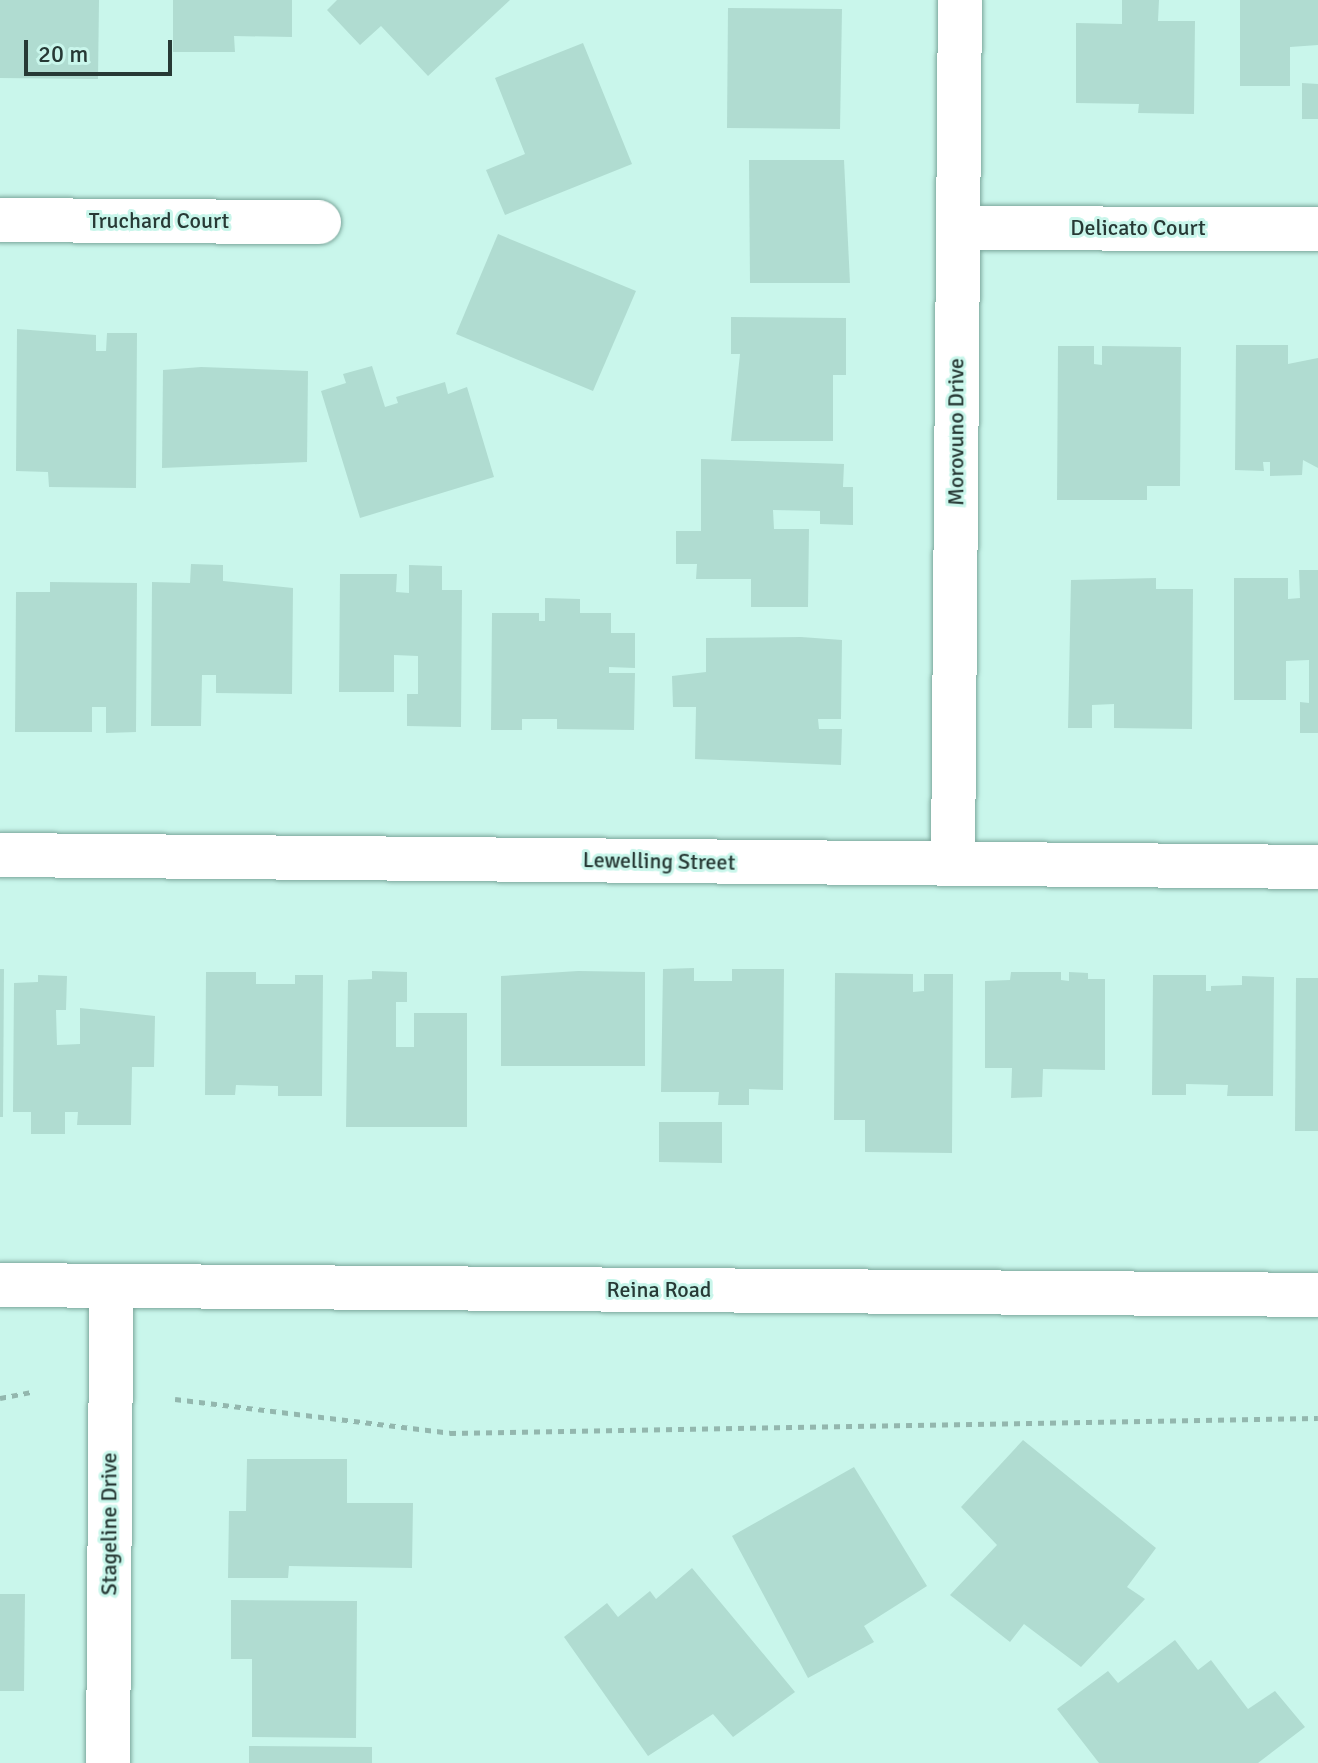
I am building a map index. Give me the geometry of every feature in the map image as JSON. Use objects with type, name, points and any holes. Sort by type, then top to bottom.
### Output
[{"type":"street","name":"Morovuno Drive","points":[[953,864],[960,0]]},
{"type":"street","name":"Truchard Court","points":[[0,220],[319,222]]},
{"type":"street","name":"Delicato Court","points":[[958,228],[1318,229]]},
{"type":"street","name":"Lewelling Street","points":[[0,855],[1318,867]]},
{"type":"street","name":"Reina Road","points":[[0,1285],[1318,1295]]},
{"type":"street","name":"Stageline Drive","points":[[108,1763],[111,1286]]},
{"type":"path","points":[[0,1398],[30,1392]]},
{"type":"path","points":[[175,1399],[450,1433],[1318,1418]]},
{"type":"building","points":[[0,0],[99,0],[98,79],[0,78]]},
{"type":"building","points":[[173,0],[292,0],[292,37],[234,36],[235,52],[173,52]]},
{"type":"building","points":[[337,0],[510,0],[428,76],[381,26],[360,45],[327,10]]},
{"type":"building","points":[[1122,0],[1159,0],[1158,21],[1195,21],[1194,114],[1138,113],[1139,104],[1076,103],[1076,23],[1122,24]]},
{"type":"building","points":[[1240,0],[1318,0],[1318,45],[1290,47],[1290,86],[1240,86]]},
{"type":"building","points":[[728,8],[842,9],[840,129],[727,128]]},
{"type":"building","points":[[583,43],[632,164],[505,215],[486,170],[525,154],[495,78]]},
{"type":"building","points":[[1302,83],[1318,84],[1318,119],[1302,119]]},
{"type":"building","points":[[749,160],[844,160],[850,283],[750,283]]},
{"type":"building","points":[[498,234],[636,291],[593,391],[456,334]]},
{"type":"building","points":[[731,317],[846,318],[846,375],[833,375],[833,441],[731,441],[740,354],[731,354]]},
{"type":"building","points":[[17,329],[96,335],[96,351],[106,351],[107,333],[137,333],[136,488],[49,487],[48,472],[16,471]]},
{"type":"building","points":[[1236,345],[1288,345],[1288,364],[1318,358],[1318,468],[1303,460],[1302,475],[1270,476],[1270,462],[1263,462],[1264,471],[1235,470]]},
{"type":"building","points":[[1058,346],[1094,346],[1094,364],[1102,365],[1102,346],[1181,347],[1180,486],[1147,486],[1147,500],[1057,500]]},
{"type":"building","points":[[372,366],[385,407],[398,403],[396,397],[445,382],[448,394],[467,387],[494,477],[360,518],[321,391],[346,383],[343,374]]},
{"type":"building","points":[[201,367],[308,371],[307,462],[162,468],[163,370]]},
{"type":"building","points":[[701,459],[844,464],[843,487],[853,487],[853,525],[820,524],[820,511],[773,510],[774,529],[809,529],[808,607],[751,607],[751,579],[696,579],[697,564],[676,564],[676,531],[701,531]]},
{"type":"building","points":[[191,564],[223,565],[223,581],[293,588],[292,694],[216,693],[216,675],[202,675],[201,726],[151,726],[152,582],[190,583]]},
{"type":"building","points":[[409,565],[442,566],[442,590],[462,590],[461,727],[407,726],[407,694],[418,694],[418,656],[394,655],[394,692],[339,692],[340,574],[397,574],[396,592],[409,593]]},
{"type":"building","points":[[1299,570],[1318,570],[1318,733],[1300,733],[1300,702],[1309,703],[1309,660],[1286,661],[1286,700],[1234,700],[1234,578],[1288,578],[1288,599],[1300,598]]},
{"type":"building","points":[[1156,578],[1156,589],[1193,589],[1192,729],[1114,728],[1114,704],[1092,705],[1092,728],[1068,728],[1071,580]]},
{"type":"building","points":[[50,582],[137,583],[136,732],[106,733],[106,707],[92,707],[92,732],[15,732],[16,592],[50,592]]},
{"type":"building","points":[[545,598],[580,599],[580,613],[611,613],[611,633],[635,633],[635,668],[609,667],[609,673],[635,673],[634,730],[557,729],[557,719],[522,719],[522,730],[491,730],[492,613],[539,613],[539,621],[545,621]]},
{"type":"building","points":[[706,638],[842,640],[841,719],[818,719],[819,729],[842,729],[841,765],[695,759],[696,707],[673,707],[672,676],[706,672]]},
{"type":"building","points":[[694,968],[694,981],[732,981],[732,969],[784,969],[783,1090],[749,1089],[749,1105],[718,1105],[719,1092],[661,1092],[663,969]]},
{"type":"building","points":[[0,969],[4,969],[3,1117],[0,1117]]},
{"type":"building","points":[[372,971],[407,972],[407,1002],[396,1002],[396,1047],[414,1047],[414,1013],[467,1013],[467,1127],[346,1127],[348,980],[372,979]]},
{"type":"building","points":[[578,971],[645,972],[645,1066],[501,1066],[501,976]]},
{"type":"building","points":[[206,972],[256,972],[256,984],[295,984],[295,975],[323,975],[322,1096],[278,1096],[278,1086],[236,1085],[235,1095],[205,1095]]},
{"type":"building","points":[[1011,972],[1061,972],[1061,980],[1069,981],[1069,972],[1088,973],[1088,979],[1105,979],[1105,1070],[1043,1069],[1042,1097],[1011,1098],[1012,1068],[985,1068],[985,981],[1010,980]]},
{"type":"building","points":[[835,973],[913,974],[913,992],[924,991],[924,974],[953,974],[952,1153],[865,1152],[865,1120],[834,1120]]},
{"type":"building","points":[[38,975],[67,976],[66,1010],[56,1010],[57,1045],[80,1044],[80,1008],[155,1016],[154,1067],[132,1067],[131,1125],[77,1125],[78,1112],[65,1112],[65,1134],[31,1134],[31,1112],[13,1112],[14,983],[38,982]]},
{"type":"building","points":[[1153,975],[1206,975],[1206,991],[1211,991],[1211,986],[1242,985],[1242,976],[1274,977],[1273,1096],[1227,1096],[1228,1085],[1186,1084],[1186,1095],[1152,1095]]},
{"type":"building","points":[[1296,978],[1318,978],[1318,1131],[1295,1131]]},
{"type":"building","points":[[659,1122],[722,1122],[722,1163],[659,1162]]},
{"type":"building","points":[[1023,1440],[1156,1548],[1127,1587],[1145,1599],[1081,1667],[1024,1624],[1010,1642],[950,1595],[997,1545],[961,1507]]},
{"type":"building","points":[[247,1459],[347,1459],[347,1503],[413,1503],[412,1568],[289,1566],[288,1578],[228,1578],[229,1511],[246,1511]]},
{"type":"building","points":[[854,1467],[927,1586],[864,1626],[874,1642],[808,1678],[732,1536]]},
{"type":"building","points":[[692,1568],[795,1692],[733,1737],[713,1714],[648,1756],[564,1637],[607,1603],[618,1617],[650,1591],[656,1599]]},
{"type":"building","points":[[0,1594],[25,1594],[24,1691],[0,1691]]},
{"type":"building","points":[[231,1600],[357,1601],[356,1738],[252,1737],[252,1659],[231,1659]]},
{"type":"building","points":[[1175,1640],[1198,1670],[1211,1660],[1248,1709],[1275,1691],[1305,1727],[1258,1763],[1099,1763],[1057,1709],[1108,1671],[1118,1683]]},
{"type":"building","points":[[249,1746],[372,1747],[372,1763],[249,1763]]}]
